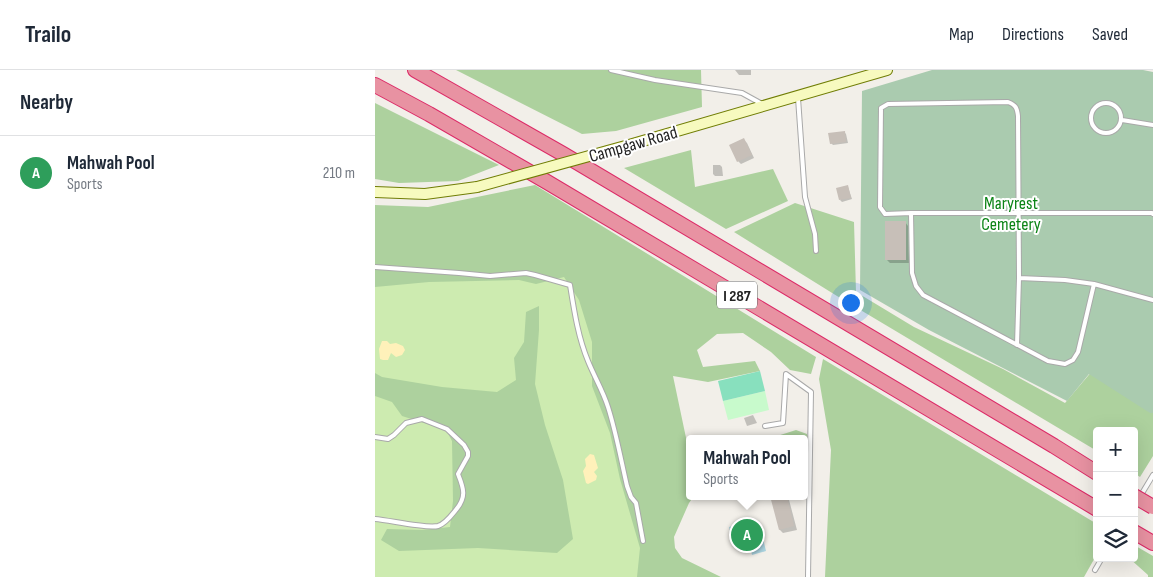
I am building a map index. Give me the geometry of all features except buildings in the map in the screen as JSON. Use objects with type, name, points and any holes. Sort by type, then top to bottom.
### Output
[{"type":"highway","name":"I 287","points":[[415,70],[563,154],[1095,472]]},
{"type":"highway","name":"I 287","points":[[375,86],[429,114],[531,172],[1093,507]]},
{"type":"highway","points":[[1138,498],[1153,507]]},
{"type":"highway","points":[[1138,534],[1153,543]]},
{"type":"main road","name":"Campgaw Road","points":[[375,192],[425,194],[477,187],[887,70]]},
{"type":"lane","points":[[611,70],[655,80],[742,93],[766,106]]},
{"type":"lane","points":[[797,96],[805,197],[815,234],[816,251]]},
{"type":"lane","points":[[1017,344],[1019,278],[1018,212],[1018,116],[1017,108],[1009,102],[888,104],[881,108],[880,207],[885,214],[1018,212],[1153,214]]},
{"type":"lane","points":[[1109,103],[1119,109],[1122,120],[1113,132],[1103,133],[1093,126],[1091,116],[1099,104],[1109,103]]},
{"type":"lane","points":[[1122,120],[1153,125]]},
{"type":"lane","points":[[911,213],[911,273],[923,295],[1048,361],[1065,364],[1073,360],[1078,352],[1095,284]]},
{"type":"lane","points":[[375,267],[459,272],[489,276],[526,274],[570,285],[573,310],[588,360],[609,408],[627,486],[631,497],[636,503],[643,541]]},
{"type":"lane","points":[[1019,278],[1065,280],[1095,284],[1153,300]]},
{"type":"lane","points":[[765,426],[783,423],[786,374],[811,392],[808,577]]},
{"type":"lane","points":[[375,437],[387,439],[393,436],[406,423],[422,419],[450,431],[467,448],[468,456],[459,474],[464,490],[461,503],[453,514],[439,525],[433,526],[375,519]]},
{"type":"lane","points":[[1138,499],[1153,475]]},
{"type":"lane","points":[[1095,570],[1100,562]]},
{"type":"green space","points":[[456,70],[701,70],[702,107],[616,131],[582,134]]},
{"type":"green space","name":"Maryrest Cemetery","points":[[932,70],[1143,70],[1153,72],[1153,413],[1150,413],[1089,374],[1067,401],[929,330],[860,290],[862,91]]},
{"type":"green space","points":[[375,103],[499,165],[458,181],[399,183],[375,179]]},
{"type":"green space","points":[[691,150],[695,187],[773,169],[788,201],[726,229],[624,168]]},
{"type":"green space","points":[[535,185],[816,357],[811,374],[790,370],[771,352],[743,333],[717,334],[697,350],[703,367],[755,361],[760,371],[708,382],[673,376],[686,438],[686,500],[691,500],[674,537],[675,548],[682,558],[721,577],[637,577],[640,548],[620,479],[610,433],[592,386],[592,342],[579,300],[564,277],[536,284],[519,280],[429,282],[375,287],[375,205],[428,207]]},
{"type":"green space","points":[[795,203],[854,222],[856,292],[914,327],[1003,369],[1065,403],[1104,357],[1153,396],[1153,456],[1140,477],[1138,476],[1138,427],[1093,427],[1093,449],[837,296],[734,232]]},
{"type":"green space","points":[[375,254],[562,271],[582,283],[655,577],[375,577]]},
{"type":"green space","points":[[539,306],[535,384],[545,425],[563,480],[573,539],[557,553],[478,548],[399,551],[381,540],[387,529],[422,530],[450,527],[453,501],[452,441],[446,430],[402,416],[392,402],[375,396],[375,373],[382,377],[442,387],[497,392],[516,380],[514,358],[524,342],[526,312]]},
{"type":"green space","points":[[823,359],[1093,522],[1093,561],[1084,577],[825,577],[831,450],[819,379]]},
{"type":"green space","points":[[760,371],[765,391],[723,401],[718,381]]},
{"type":"green space","points":[[765,391],[769,410],[728,420],[723,401]]},
{"type":"green space","points":[[796,430],[807,435],[780,435]]},
{"type":"green space","points":[[1138,547],[1153,556],[1153,577],[1148,577],[1133,562],[1138,562]]},
{"type":"sand","points":[[382,341],[387,341],[390,344],[396,343],[403,346],[405,350],[402,355],[396,357],[391,353],[388,360],[380,359],[379,349]]},
{"type":"sand","points":[[590,454],[594,455],[598,468],[594,472],[597,476],[596,480],[588,484],[586,483],[583,471],[586,466],[585,459]]},
{"type":"water","points":[[759,522],[766,551],[752,555],[749,542],[734,546],[729,527],[734,526],[735,528]]},
{"type":"place","name":"Mahwah Pool","points":[[747,535]]}]
